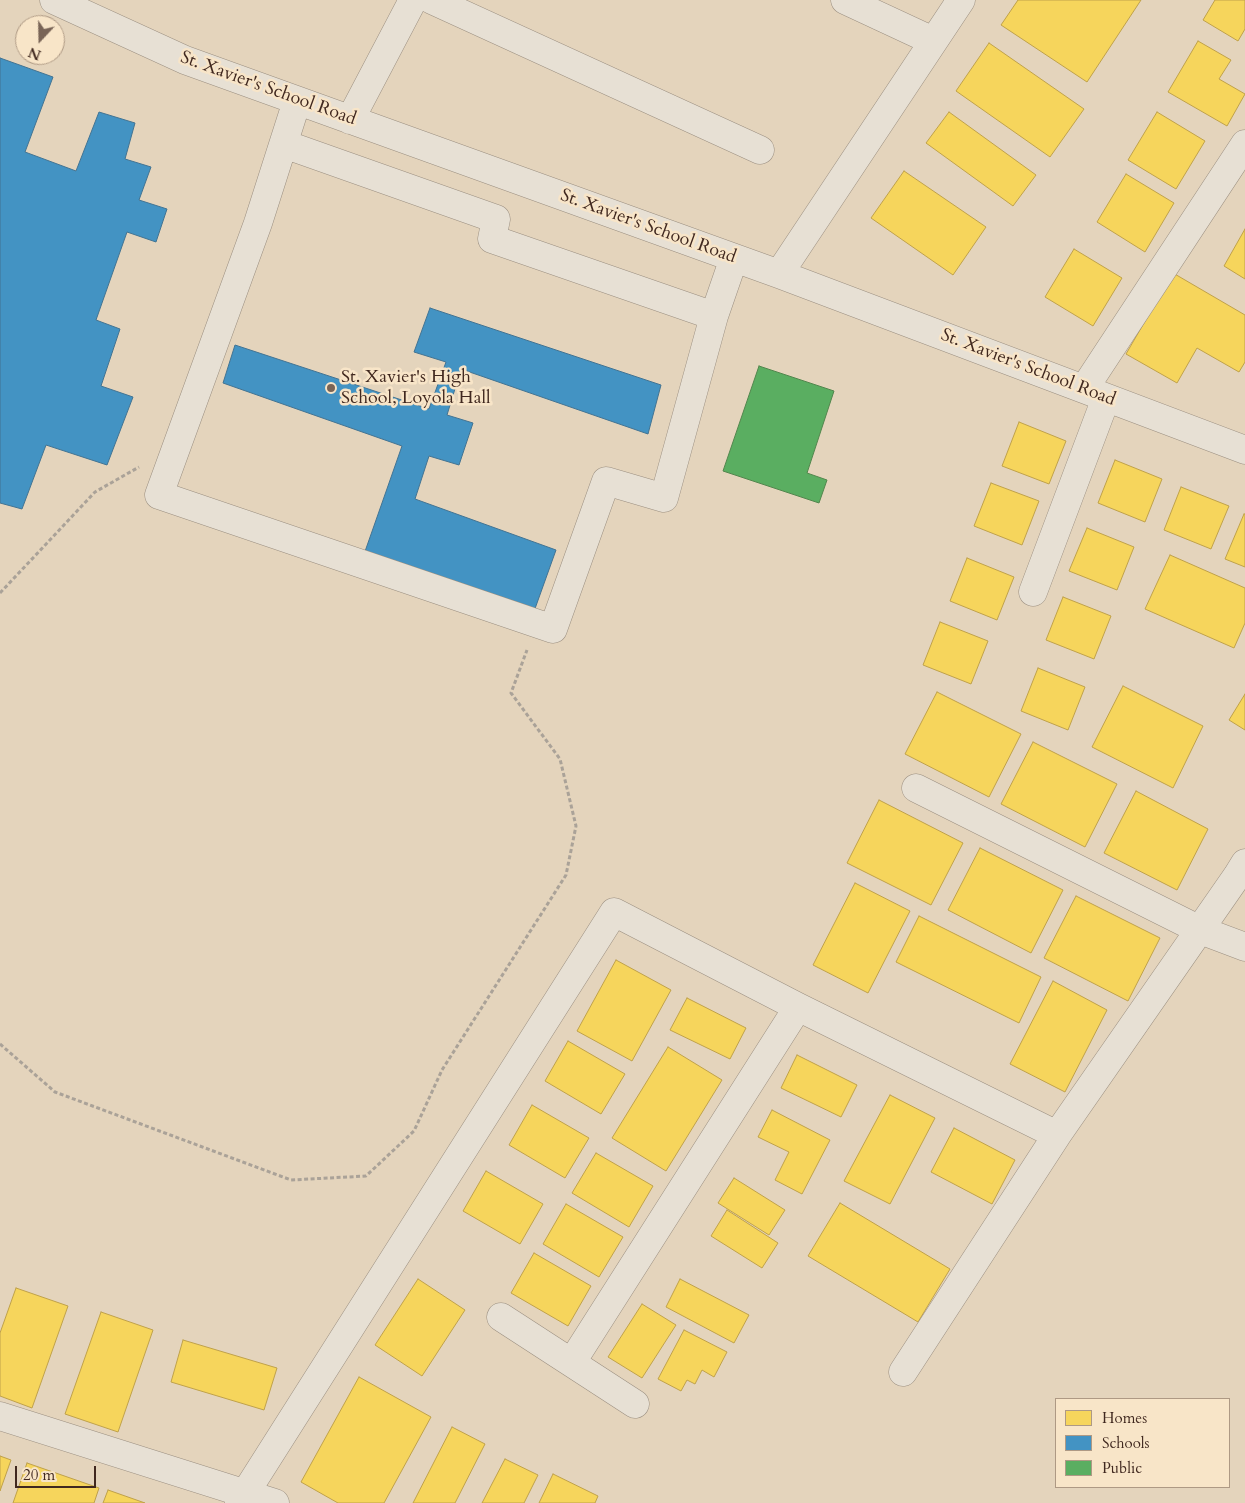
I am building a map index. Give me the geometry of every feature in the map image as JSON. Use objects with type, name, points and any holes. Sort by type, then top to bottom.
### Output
[{"type":"street","name":"St. Xavier's School Road","points":[[54,0],[185,60],[778,274],[1245,450]]},
{"type":"street","points":[[350,120],[413,0]]},
{"type":"street","points":[[432,0],[760,150]]},
{"type":"street","points":[[845,0],[933,41]]},
{"type":"street","points":[[778,274],[961,0]]},
{"type":"street","points":[[298,101],[258,223],[159,495],[553,628],[606,481],[664,498],[714,316],[734,258]]},
{"type":"street","points":[[284,144],[496,219],[492,239],[714,316]]},
{"type":"street","points":[[1034,592],[1095,393],[1245,144]]},
{"type":"street","points":[[916,788],[1200,930],[1245,947]]},
{"type":"street","points":[[903,1372],[1057,1135],[1245,863]]},
{"type":"street","points":[[242,1498],[614,912],[798,1007],[1057,1135]]},
{"type":"street","points":[[572,1362],[798,1007]]},
{"type":"street","points":[[501,1317],[635,1404]]},
{"type":"street","points":[[0,1416],[242,1498],[275,1503]]},
{"type":"path","points":[[0,593],[95,492],[177,446]]},
{"type":"path","points":[[0,1044],[55,1092],[291,1180],[366,1176],[414,1131],[442,1070],[566,875],[576,826],[560,759],[511,693],[537,623]]},
{"type":"building: Homes","points":[[1018,0],[1141,0],[1087,82],[1001,25]]},
{"type":"building: Homes","points":[[1215,0],[1245,0],[1245,29],[1238,41],[1203,20]]},
{"type":"building: Homes","points":[[1198,41],[1231,60],[1219,79],[1245,94],[1227,126],[1168,92]]},
{"type":"building: Homes","points":[[989,43],[1084,109],[1050,157],[956,91]]},
{"type":"building: Homes","points":[[949,112],[1036,175],[1013,206],[926,143]]},
{"type":"building: Homes","points":[[1157,112],[1205,141],[1176,189],[1128,160]]},
{"type":"building: Homes","points":[[904,171],[986,227],[953,275],[871,218]]},
{"type":"building: Homes","points":[[1126,174],[1174,203],[1145,252],[1097,222]]},
{"type":"building: Homes","points":[[1245,229],[1245,279],[1224,266]]},
{"type":"building: Homes","points":[[1074,249],[1122,278],[1093,326],[1045,297]]},
{"type":"building: Homes","points":[[1173,273],[1245,315],[1245,362],[1239,372],[1197,348],[1177,383],[1126,354]]},
{"type":"building: Homes","points":[[1019,422],[1066,441],[1049,484],[1002,466]]},
{"type":"building: Homes","points":[[1115,460],[1162,479],[1145,522],[1098,503]]},
{"type":"building: Homes","points":[[991,483],[1039,501],[1022,545],[974,526]]},
{"type":"building: Homes","points":[[1181,487],[1229,506],[1211,549],[1164,530]]},
{"type":"building: Homes","points":[[1245,514],[1245,567],[1225,559]]},
{"type":"building: Homes","points":[[1087,528],[1134,547],[1117,590],[1069,571]]},
{"type":"building: Homes","points":[[1170,555],[1245,588],[1245,623],[1234,648],[1145,609]]},
{"type":"building: Homes","points":[[967,558],[1014,577],[997,620],[950,601]]},
{"type":"building: Homes","points":[[1063,597],[1111,616],[1094,659],[1046,640]]},
{"type":"building: Homes","points":[[940,622],[988,641],[971,684],[923,665]]},
{"type":"building: Homes","points":[[1038,668],[1085,687],[1068,730],[1021,711]]},
{"type":"building: Homes","points":[[1123,686],[1203,726],[1173,788],[1092,747]]},
{"type":"building: Homes","points":[[937,692],[1021,734],[989,797],[905,754]]},
{"type":"building: Homes","points":[[1245,694],[1245,730],[1229,720]]},
{"type":"building: Homes","points":[[1033,742],[1117,784],[1085,847],[1001,804]]},
{"type":"building: Homes","points":[[1136,791],[1208,829],[1177,890],[1104,853]]},
{"type":"building: Homes","points":[[879,800],[963,843],[931,905],[847,863]]},
{"type":"building: Homes","points":[[980,848],[1063,890],[1031,953],[948,910]]},
{"type":"building: Homes","points":[[855,883],[910,911],[868,993],[813,965]]},
{"type":"building: Homes","points":[[1076,896],[1160,938],[1128,1001],[1044,958]]},
{"type":"building: Homes","points":[[919,916],[1041,977],[1019,1023],[896,962]]},
{"type":"building: Homes","points":[[616,960],[671,990],[632,1061],[577,1031]]},
{"type":"building: Homes","points":[[1053,981],[1107,1010],[1065,1092],[1010,1064]]},
{"type":"building: Homes","points":[[687,998],[746,1028],[730,1059],[670,1030]]},
{"type":"building: Homes","points":[[568,1041],[625,1074],[601,1114],[545,1081]]},
{"type":"building: Homes","points":[[668,1047],[722,1080],[666,1171],[612,1138]]},
{"type":"building: Homes","points":[[797,1055],[857,1085],[841,1117],[781,1088]]},
{"type":"building: Homes","points":[[890,1095],[935,1118],[890,1204],[844,1181]]},
{"type":"building: Homes","points":[[532,1105],[589,1138],[565,1178],[509,1145]]},
{"type":"building: Homes","points":[[772,1110],[830,1140],[802,1194],[775,1180],[789,1152],[758,1137]]},
{"type":"building: Homes","points":[[954,1128],[1015,1160],[992,1204],[931,1172]]},
{"type":"building: Homes","points":[[596,1153],[653,1186],[629,1227],[572,1193]]},
{"type":"building: Homes","points":[[486,1171],[543,1204],[520,1244],[463,1211]]},
{"type":"building: Homes","points":[[734,1178],[785,1210],[769,1235],[718,1203]]},
{"type":"building: Homes","points":[[840,1203],[950,1269],[918,1322],[808,1256]]},
{"type":"building: Homes","points":[[566,1204],[623,1237],[599,1277],[543,1244]]},
{"type":"building: Homes","points":[[727,1210],[778,1243],[762,1268],[711,1236]]},
{"type":"building: Homes","points":[[534,1253],[591,1286],[568,1326],[511,1293]]},
{"type":"building: Homes","points":[[418,1279],[465,1310],[422,1376],[375,1345]]},
{"type":"building: Homes","points":[[680,1279],[749,1315],[734,1343],[666,1307]]},
{"type":"building: Homes","points":[[16,1288],[68,1306],[32,1408],[0,1396],[0,1333]]},
{"type":"building: Homes","points":[[642,1304],[676,1325],[642,1378],[608,1357]]},
{"type":"building: Homes","points":[[101,1312],[153,1330],[118,1432],[65,1414]]},
{"type":"building: Homes","points":[[684,1330],[727,1352],[714,1377],[702,1370],[695,1384],[687,1380],[681,1391],[658,1379]]},
{"type":"building: Homes","points":[[183,1340],[277,1368],[264,1410],[171,1382]]},
{"type":"building: Homes","points":[[359,1377],[431,1417],[384,1503],[338,1503],[301,1482]]},
{"type":"building: Homes","points":[[452,1427],[485,1444],[455,1503],[413,1503]]},
{"type":"building: Homes","points":[[0,1456],[11,1460],[0,1491]]},
{"type":"building: Homes","points":[[505,1459],[538,1475],[524,1503],[482,1503]]},
{"type":"building: Homes","points":[[27,1463],[99,1488],[94,1503],[13,1503]]},
{"type":"building: Homes","points":[[553,1474],[598,1496],[595,1503],[539,1503]]},
{"type":"building: Homes","points":[[108,1490],[145,1503],[103,1503]]},
{"type":"building: Schools","points":[[0,58],[15,65],[53,77],[25,152],[76,171],[99,112],[135,123],[125,159],[151,167],[139,200],[167,209],[156,242],[127,232],[96,320],[120,329],[101,386],[133,397],[107,465],[46,445],[22,509],[0,503]]},
{"type":"building: Schools","points":[[430,308],[661,385],[648,434],[461,369],[447,415],[473,423],[459,465],[429,456],[415,499],[556,550],[532,617],[362,560],[402,446],[223,383],[235,345],[429,409],[446,362],[414,352]]},
{"type":"building: Public","points":[[759,366],[834,391],[807,473],[827,480],[819,503],[723,471]]},
{"type":"place","name":"St. Xavier's High School, Loyola Hall","points":[[331,388]]}]
